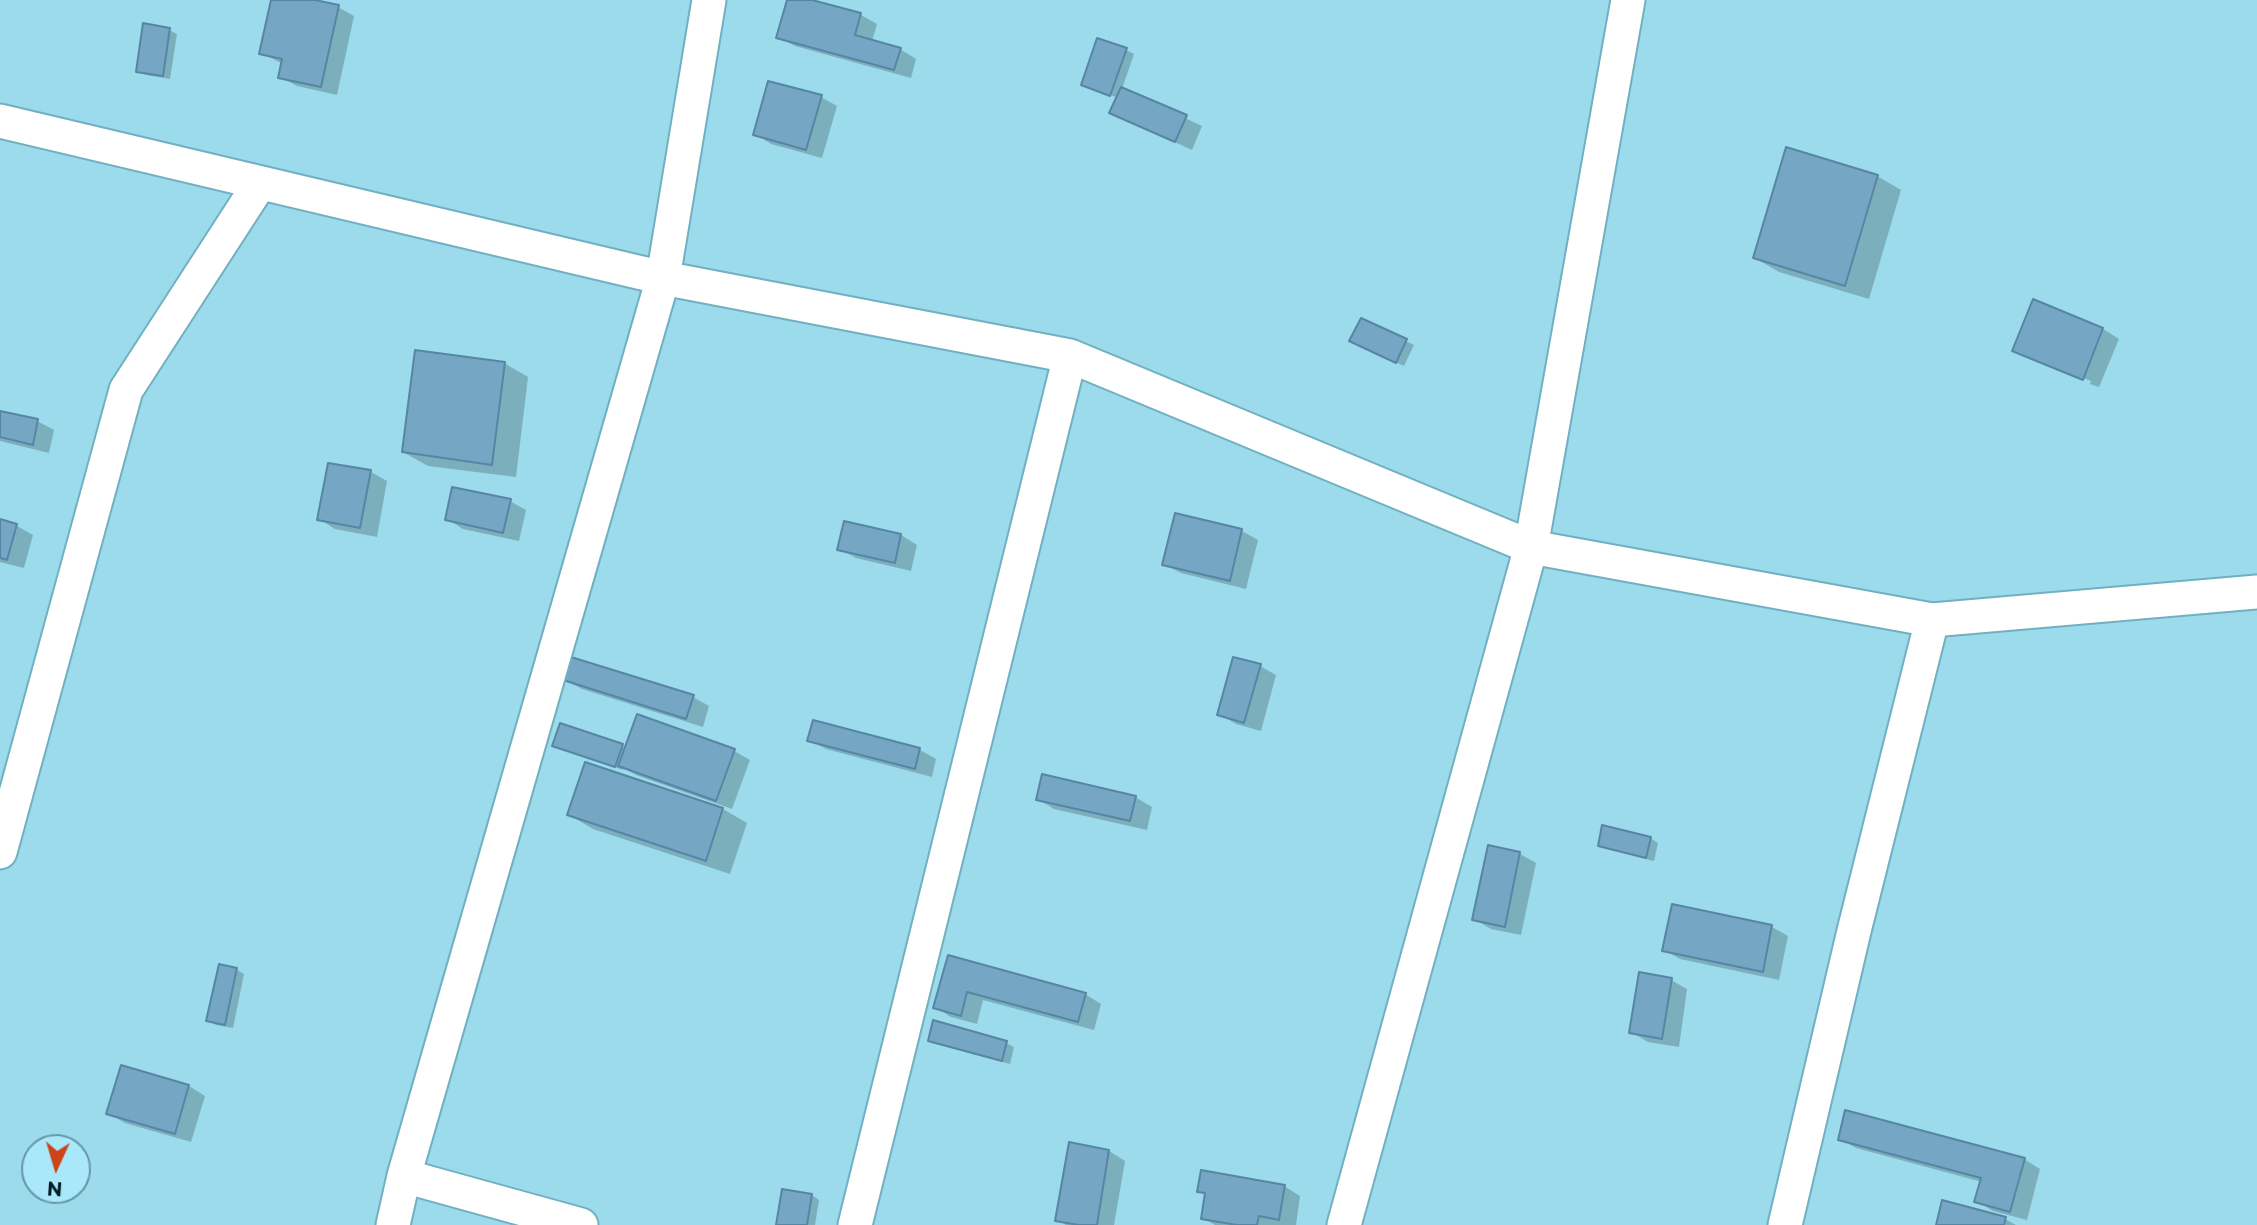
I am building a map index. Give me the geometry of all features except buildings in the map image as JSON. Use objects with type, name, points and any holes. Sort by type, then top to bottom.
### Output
[{"type":"street","points":[[393,1225],[404,1177],[663,278],[709,0]]},
{"type":"street","points":[[1344,1225],[1531,547],[1628,0]]},
{"type":"street","points":[[0,121],[663,278],[1070,356],[1531,547],[1932,620],[2257,593]]},
{"type":"street","points":[[0,852],[126,390],[260,183]]},
{"type":"street","points":[[855,1225],[1070,356]]},
{"type":"street","points":[[1785,1225],[1854,931],[1932,620]]},
{"type":"street","points":[[404,1177],[581,1225]]}]
